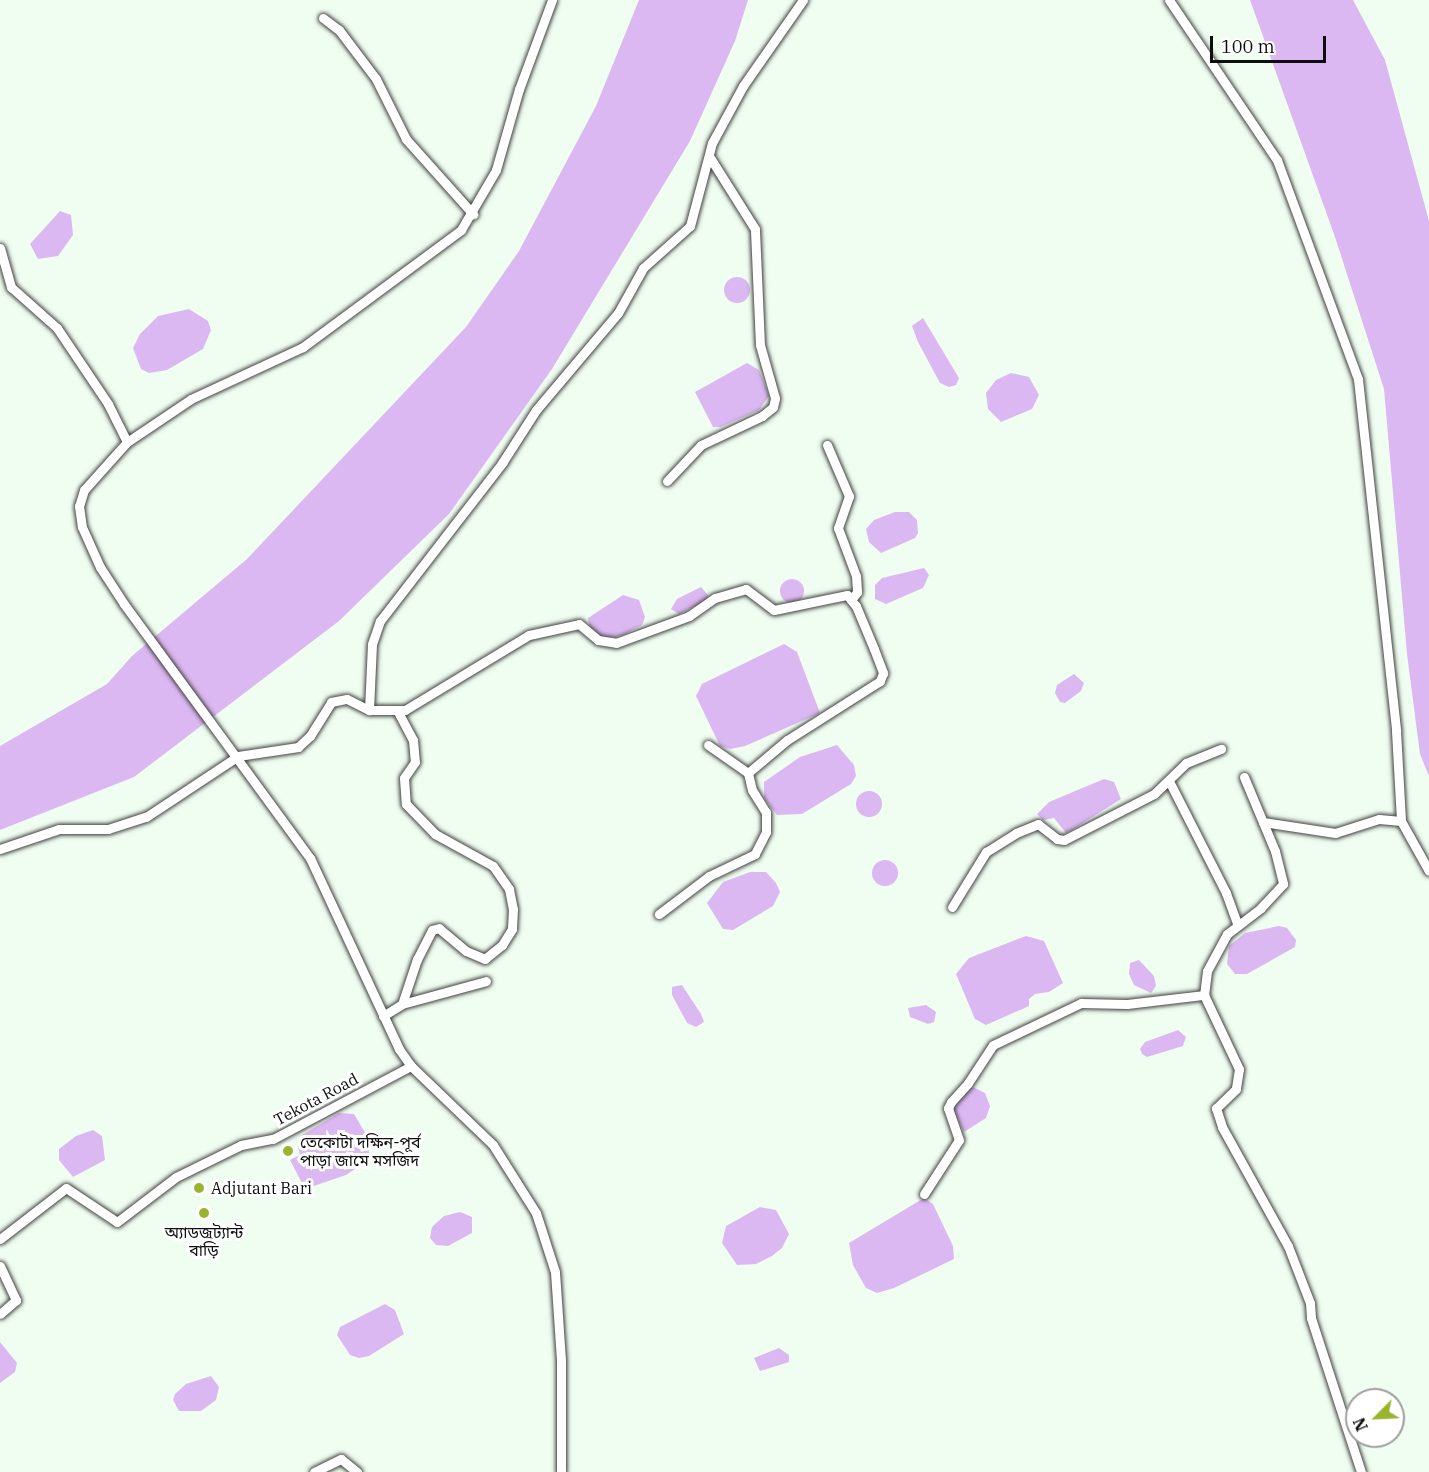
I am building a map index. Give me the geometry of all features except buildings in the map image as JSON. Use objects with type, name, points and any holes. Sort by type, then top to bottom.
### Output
[{"type":"street","points":[[552,0],[519,89],[496,170],[473,214],[461,230],[303,347],[191,399],[127,442],[89,483],[80,506],[82,527],[100,567],[310,858],[384,1016],[411,1066],[493,1145],[536,1213],[555,1272],[561,1361],[561,1472]]},
{"type":"street","points":[[369,710],[372,644],[380,621],[502,463],[536,410],[618,313],[643,268],[690,226],[710,156],[743,86],[803,0]]},
{"type":"street","points":[[1169,0],[1277,160],[1359,379],[1396,731],[1401,821],[1429,871]]},
{"type":"street","points":[[323,18],[339,30],[372,73],[406,139],[473,214]]},
{"type":"street","points":[[667,481],[701,445],[762,416],[772,407],[775,398],[760,345],[755,229],[710,156]]},
{"type":"street","points":[[0,248],[11,286],[57,328],[100,390],[127,442]]},
{"type":"street","points":[[827,445],[849,496],[838,528],[856,576],[857,592],[851,600]]},
{"type":"street","points":[[0,849],[59,829],[108,828],[146,817],[238,756],[298,747],[315,729],[331,702],[347,699],[369,710],[397,710],[440,690],[501,648],[563,625],[579,624],[598,640],[616,643],[689,616],[715,598],[746,589],[774,610],[808,606],[838,594],[851,600],[883,674],[880,681],[787,740],[748,773]]},
{"type":"street","points":[[397,710],[413,740],[415,762],[404,778],[406,804],[435,834],[493,866],[508,889],[513,909],[512,929],[502,945],[485,959],[466,951],[439,928],[432,930],[417,959],[402,1004]]},
{"type":"street","points":[[659,914],[710,876],[755,854],[766,832],[766,812],[752,790],[748,773],[708,745]]},
{"type":"street","points":[[952,907],[986,852],[1016,833],[1038,824],[1057,839],[1064,840],[1154,794],[1185,763],[1221,749]]},
{"type":"street","points":[[1244,777],[1263,822],[1283,884],[1261,908],[1237,924],[1211,959],[1203,984],[1204,995],[1239,1069],[1236,1089],[1216,1108],[1222,1127],[1288,1246],[1310,1303],[1311,1318],[1361,1472]]},
{"type":"street","points":[[1169,781],[1226,893],[1237,924]]},
{"type":"street","points":[[1263,822],[1335,833],[1379,819],[1401,821]]},
{"type":"street","points":[[384,1016],[402,1004],[486,981]]},
{"type":"street","points":[[924,1194],[959,1140],[948,1108],[993,1045],[1081,1003],[1127,1004],[1204,995]]},
{"type":"street","name":"Tekota Road","points":[[0,1239],[53,1201],[66,1188],[117,1222],[176,1178],[241,1145],[273,1139],[411,1066]]},
{"type":"street","points":[[0,1266],[16,1300],[0,1314]]},
{"type":"street","points":[[314,1472],[341,1459],[357,1472]]},
{"type":"shaded area","points":[[639,0],[748,0],[735,41],[690,141],[552,369],[449,514],[339,621],[134,777],[0,830],[0,746],[107,684],[132,656],[247,559],[466,327],[519,251],[596,106]]},
{"type":"shaded area","points":[[1250,0],[1353,0],[1385,60],[1429,221],[1429,776],[1420,754],[1407,654],[1384,389],[1335,237]]},
{"type":"shaded area","points":[[60,211],[71,215],[73,235],[58,256],[38,259],[30,244]]},
{"type":"shaded area","points":[[737,277],[747,280],[750,290],[747,300],[737,303],[727,300],[724,290],[727,280]]},
{"type":"shaded area","points":[[189,309],[208,321],[211,330],[203,349],[167,370],[149,373],[141,369],[133,348],[140,334],[158,316]]},
{"type":"shaded area","points":[[923,318],[959,378],[956,385],[949,387],[940,383],[918,342],[912,326]]},
{"type":"shaded area","points":[[747,363],[759,370],[769,396],[759,410],[721,427],[713,427],[695,392]]},
{"type":"shaded area","points":[[1011,373],[1029,377],[1039,395],[1032,409],[1001,422],[988,409],[986,393],[996,380]]},
{"type":"shaded area","points":[[895,512],[909,512],[917,520],[918,533],[915,538],[881,553],[869,542],[866,529],[874,520]]},
{"type":"shaded area","points":[[924,568],[929,575],[923,588],[886,604],[875,599],[875,585],[882,578]]},
{"type":"shaded area","points":[[792,579],[801,582],[804,591],[801,600],[792,603],[783,600],[780,591],[783,582]]},
{"type":"shaded area","points":[[701,587],[708,595],[707,600],[679,614],[671,609],[677,599]]},
{"type":"shaded area","points":[[623,595],[639,600],[645,617],[642,625],[623,635],[602,639],[590,630],[588,618]]},
{"type":"shaded area","points":[[784,644],[797,652],[820,713],[745,746],[730,749],[720,746],[696,696],[702,684]]},
{"type":"shaded area","points":[[1074,674],[1084,683],[1081,691],[1065,703],[1060,702],[1055,693],[1057,685]]},
{"type":"shaded area","points":[[837,745],[854,765],[856,776],[851,784],[802,814],[777,815],[764,798],[764,782],[800,757]]},
{"type":"shaded area","points":[[1104,779],[1114,782],[1121,799],[1066,833],[1054,818],[1043,820],[1037,814],[1049,802]]},
{"type":"shaded area","points":[[869,791],[878,795],[882,804],[878,813],[869,817],[860,813],[856,804],[860,795]]},
{"type":"shaded area","points":[[885,860],[894,864],[898,873],[894,882],[885,886],[876,882],[872,873],[876,864]]},
{"type":"shaded area","points":[[750,872],[766,872],[776,883],[780,892],[773,906],[733,930],[723,929],[707,903],[723,882]]},
{"type":"shaded area","points":[[1279,926],[1287,928],[1296,940],[1295,947],[1247,974],[1235,974],[1227,964],[1229,946],[1245,933]]},
{"type":"shaded area","points":[[1026,936],[1044,941],[1063,983],[1049,992],[1035,994],[1029,999],[1029,1006],[986,1025],[975,1019],[956,974],[969,958]]},
{"type":"shaded area","points":[[1139,960],[1154,976],[1156,986],[1151,993],[1134,985],[1129,974],[1130,963]]},
{"type":"shaded area","points":[[682,985],[704,1022],[696,1027],[687,1023],[672,995],[672,987]]},
{"type":"shaded area","points":[[926,1005],[936,1012],[934,1022],[928,1024],[910,1017],[908,1008]]},
{"type":"shaded area","points":[[1178,1030],[1186,1037],[1183,1046],[1147,1057],[1142,1054],[1140,1049],[1145,1042]]},
{"type":"shaded area","points":[[973,1087],[985,1093],[990,1106],[986,1118],[964,1132],[953,1110],[963,1093]]},
{"type":"shaded area","points":[[339,1113],[354,1114],[367,1136],[370,1159],[346,1175],[305,1189],[290,1160],[300,1155],[298,1146],[302,1135]]},
{"type":"shaded area","points":[[93,1130],[102,1136],[105,1160],[73,1177],[59,1160],[59,1149],[76,1136]]},
{"type":"shaded area","points":[[924,1198],[933,1204],[953,1246],[954,1259],[894,1288],[877,1293],[866,1288],[853,1265],[849,1243]]},
{"type":"shaded area","points":[[760,1207],[776,1210],[789,1234],[782,1248],[772,1256],[756,1264],[737,1265],[722,1243],[726,1226]]},
{"type":"shaded area","points":[[460,1212],[472,1217],[472,1233],[448,1246],[436,1245],[430,1238],[432,1227],[444,1216]]},
{"type":"shaded area","points":[[385,1304],[395,1310],[404,1334],[369,1356],[359,1358],[350,1355],[337,1335],[340,1327]]},
{"type":"shaded area","points":[[0,1342],[17,1363],[15,1372],[0,1383]]},
{"type":"shaded area","points":[[779,1348],[789,1355],[789,1362],[760,1371],[754,1358]]},
{"type":"shaded area","points":[[211,1376],[219,1387],[216,1400],[201,1411],[179,1411],[173,1400],[175,1394],[186,1384]]},
{"type":"place","name":"তেকোটা দক্ষিন-পূর্ব পাড়া জামে মসজিদ","points":[[288,1151]]},
{"type":"place","name":"Adjutant Bari","points":[[199,1188]]},
{"type":"place","name":"অ্যাডজুট্যান্ট বাড়ি","points":[[204,1213]]}]
